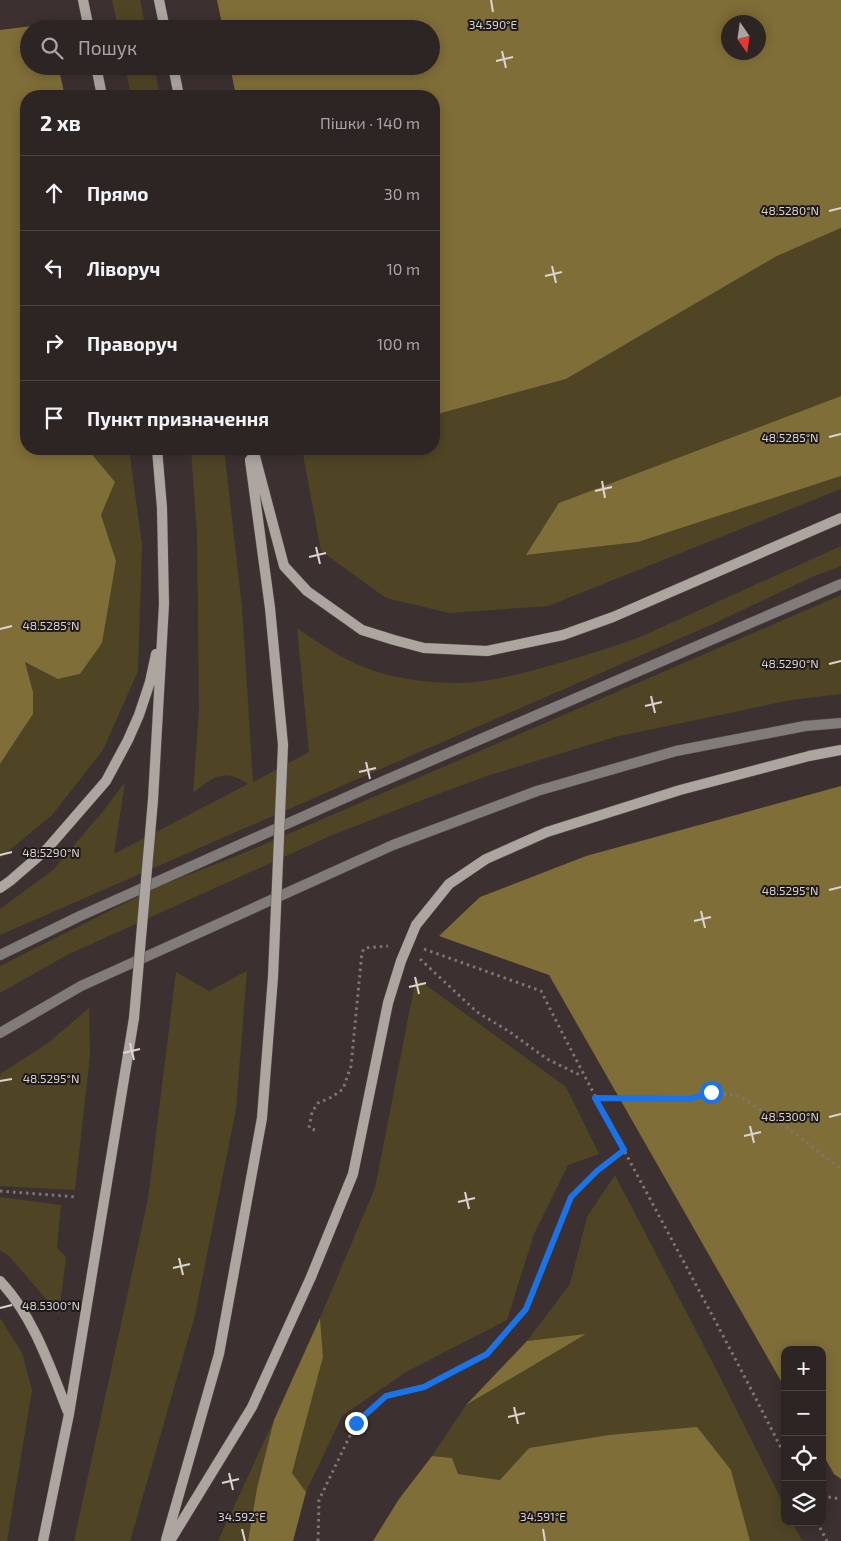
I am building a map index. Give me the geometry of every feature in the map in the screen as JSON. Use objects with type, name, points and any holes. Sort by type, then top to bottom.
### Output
[{"type":"main road","points":[[83,0],[87,20]]},
{"type":"main road","points":[[159,0],[163,20]]},
{"type":"main road","points":[[98,75],[101,90]]},
{"type":"main road","points":[[175,75],[179,90]]},
{"type":"main road","points":[[43,1541],[68,1414],[134,1018],[153,800],[164,604],[162,508],[158,455]]},
{"type":"main road","points":[[166,1541],[219,1354],[262,1118],[273,977],[283,745],[270,608],[249,455]]},
{"type":"main road","points":[[255,455],[284,566],[307,591],[362,630],[424,648],[487,651],[563,635],[613,617],[841,518]]},
{"type":"main road","points":[[0,888],[47,849],[106,781],[128,740],[150,682],[158,646],[164,604]]},
{"type":"main road","points":[[170,1541],[252,1407],[311,1277],[353,1174],[388,1003],[400,961],[416,925],[448,884],[486,859],[547,832],[670,793],[809,756],[841,750]]},
{"type":"main road","points":[[0,1281],[27,1316],[43,1350],[68,1414]]},
{"type":"street","points":[[0,955],[80,916],[365,789],[841,584]]},
{"type":"street","points":[[0,1033],[81,986],[393,845],[528,794],[676,751],[805,726],[841,723]]},
{"type":"path","points":[[315,1130],[309,1128],[312,1112],[318,1103],[332,1097],[343,1089],[351,1066],[362,952],[365,948],[375,946],[424,949],[541,991],[595,1098],[738,1361],[781,1448]]},
{"type":"path","points":[[407,947],[477,1012],[510,1032],[547,1059],[584,1076]]},
{"type":"path","points":[[595,1098],[690,1099],[711,1092],[739,1096],[781,1123],[841,1169]]},
{"type":"path","points":[[318,1541],[319,1500],[356,1423],[386,1396],[424,1387],[487,1354],[526,1309],[571,1197],[597,1171],[624,1150]]},
{"type":"path","points":[[0,1191],[76,1197]]},
{"type":"path","points":[[826,1497],[841,1499]]},
{"type":"path","points":[[819,1526],[827,1541]]},
{"type":"shaded area","points":[[112,0],[140,0],[144,20],[116,20]]},
{"type":"shaded area","points":[[217,0],[841,0],[841,228],[777,256],[566,379],[440,413],[440,90],[235,90],[232,75],[440,75],[440,20],[221,20]]},
{"type":"shaded area","points":[[20,28],[20,75],[60,75],[64,90],[20,90],[20,455],[92,455],[115,482],[101,515],[116,561],[102,643],[80,674],[58,679],[25,662],[33,692],[33,714],[0,764],[0,30]]},
{"type":"shaded area","points":[[127,75],[156,75],[159,90],[130,90]]},
{"type":"shaded area","points":[[841,228],[841,396],[560,503],[527,555],[638,542],[841,476],[841,489],[548,606],[449,613],[386,598],[321,551],[303,455],[440,455],[440,413],[566,379],[777,256]]},
{"type":"shaded area","points":[[841,396],[841,476],[638,542],[526,555],[559,503]]},
{"type":"shaded area","points":[[92,455],[130,455],[142,545],[138,671],[103,750],[52,815],[0,858],[0,764],[33,714],[33,692],[25,661],[59,679],[80,674],[115,561],[101,515],[115,482]]},
{"type":"shaded area","points":[[191,455],[225,455],[242,607],[253,782],[309,752],[297,628],[340,656],[364,667],[396,677],[430,682],[456,683],[479,681],[503,678],[549,666],[640,637],[841,546],[841,566],[814,576],[713,624],[0,935],[0,909],[53,870],[125,782],[114,854],[248,784],[232,776],[219,776],[193,793],[199,709],[197,536]]},
{"type":"shaded area","points":[[841,595],[841,694],[791,700],[615,737],[490,775],[330,836],[67,955],[0,993],[0,966],[157,887],[244,853]]},
{"type":"shaded area","points":[[841,786],[841,1479],[834,1474],[826,1460],[826,1346],[781,1346],[781,1381],[549,975],[439,936],[480,897],[586,856]]},
{"type":"shaded area","points":[[247,971],[236,1109],[195,1315],[130,1541],[74,1541],[148,1199],[176,972],[209,991]]},
{"type":"shaded area","points":[[416,978],[566,1087],[599,1154],[568,1165],[534,1234],[507,1320],[406,1372],[342,1416],[306,1492],[292,1473],[323,1357],[320,1318],[375,1188]]},
{"type":"shaded area","points":[[89,1008],[90,1055],[75,1190],[0,1186],[0,1074],[48,1043]]},
{"type":"shaded area","points":[[615,1175],[781,1499],[781,1526],[794,1526],[802,1541],[750,1541],[731,1470],[529,1448],[501,1480],[458,1474],[452,1458],[432,1456],[466,1405],[584,1335],[527,1341],[570,1284],[587,1217]]},
{"type":"shaded area","points":[[0,1197],[61,1205],[57,1248],[66,1257],[59,1314],[9,1256],[0,1250]]},
{"type":"shaded area","points":[[0,1318],[22,1353],[32,1390],[7,1541],[0,1541]]},
{"type":"shaded area","points":[[320,1318],[323,1357],[292,1473],[306,1492],[293,1541],[248,1541],[257,1488],[274,1420]]},
{"type":"shaded area","points":[[586,1334],[466,1405],[527,1341]]},
{"type":"shaded area","points":[[274,1420],[257,1488],[248,1541],[218,1541]]},
{"type":"shaded area","points":[[697,1427],[731,1470],[750,1541],[373,1541],[399,1499],[432,1456],[452,1458],[458,1474],[500,1480],[529,1448],[609,1435]]},
{"type":"route","points":[[356,1423],[386,1396],[424,1387],[487,1354],[526,1309],[571,1197],[597,1171],[624,1150],[595,1098],[690,1099],[711,1092]]}]
